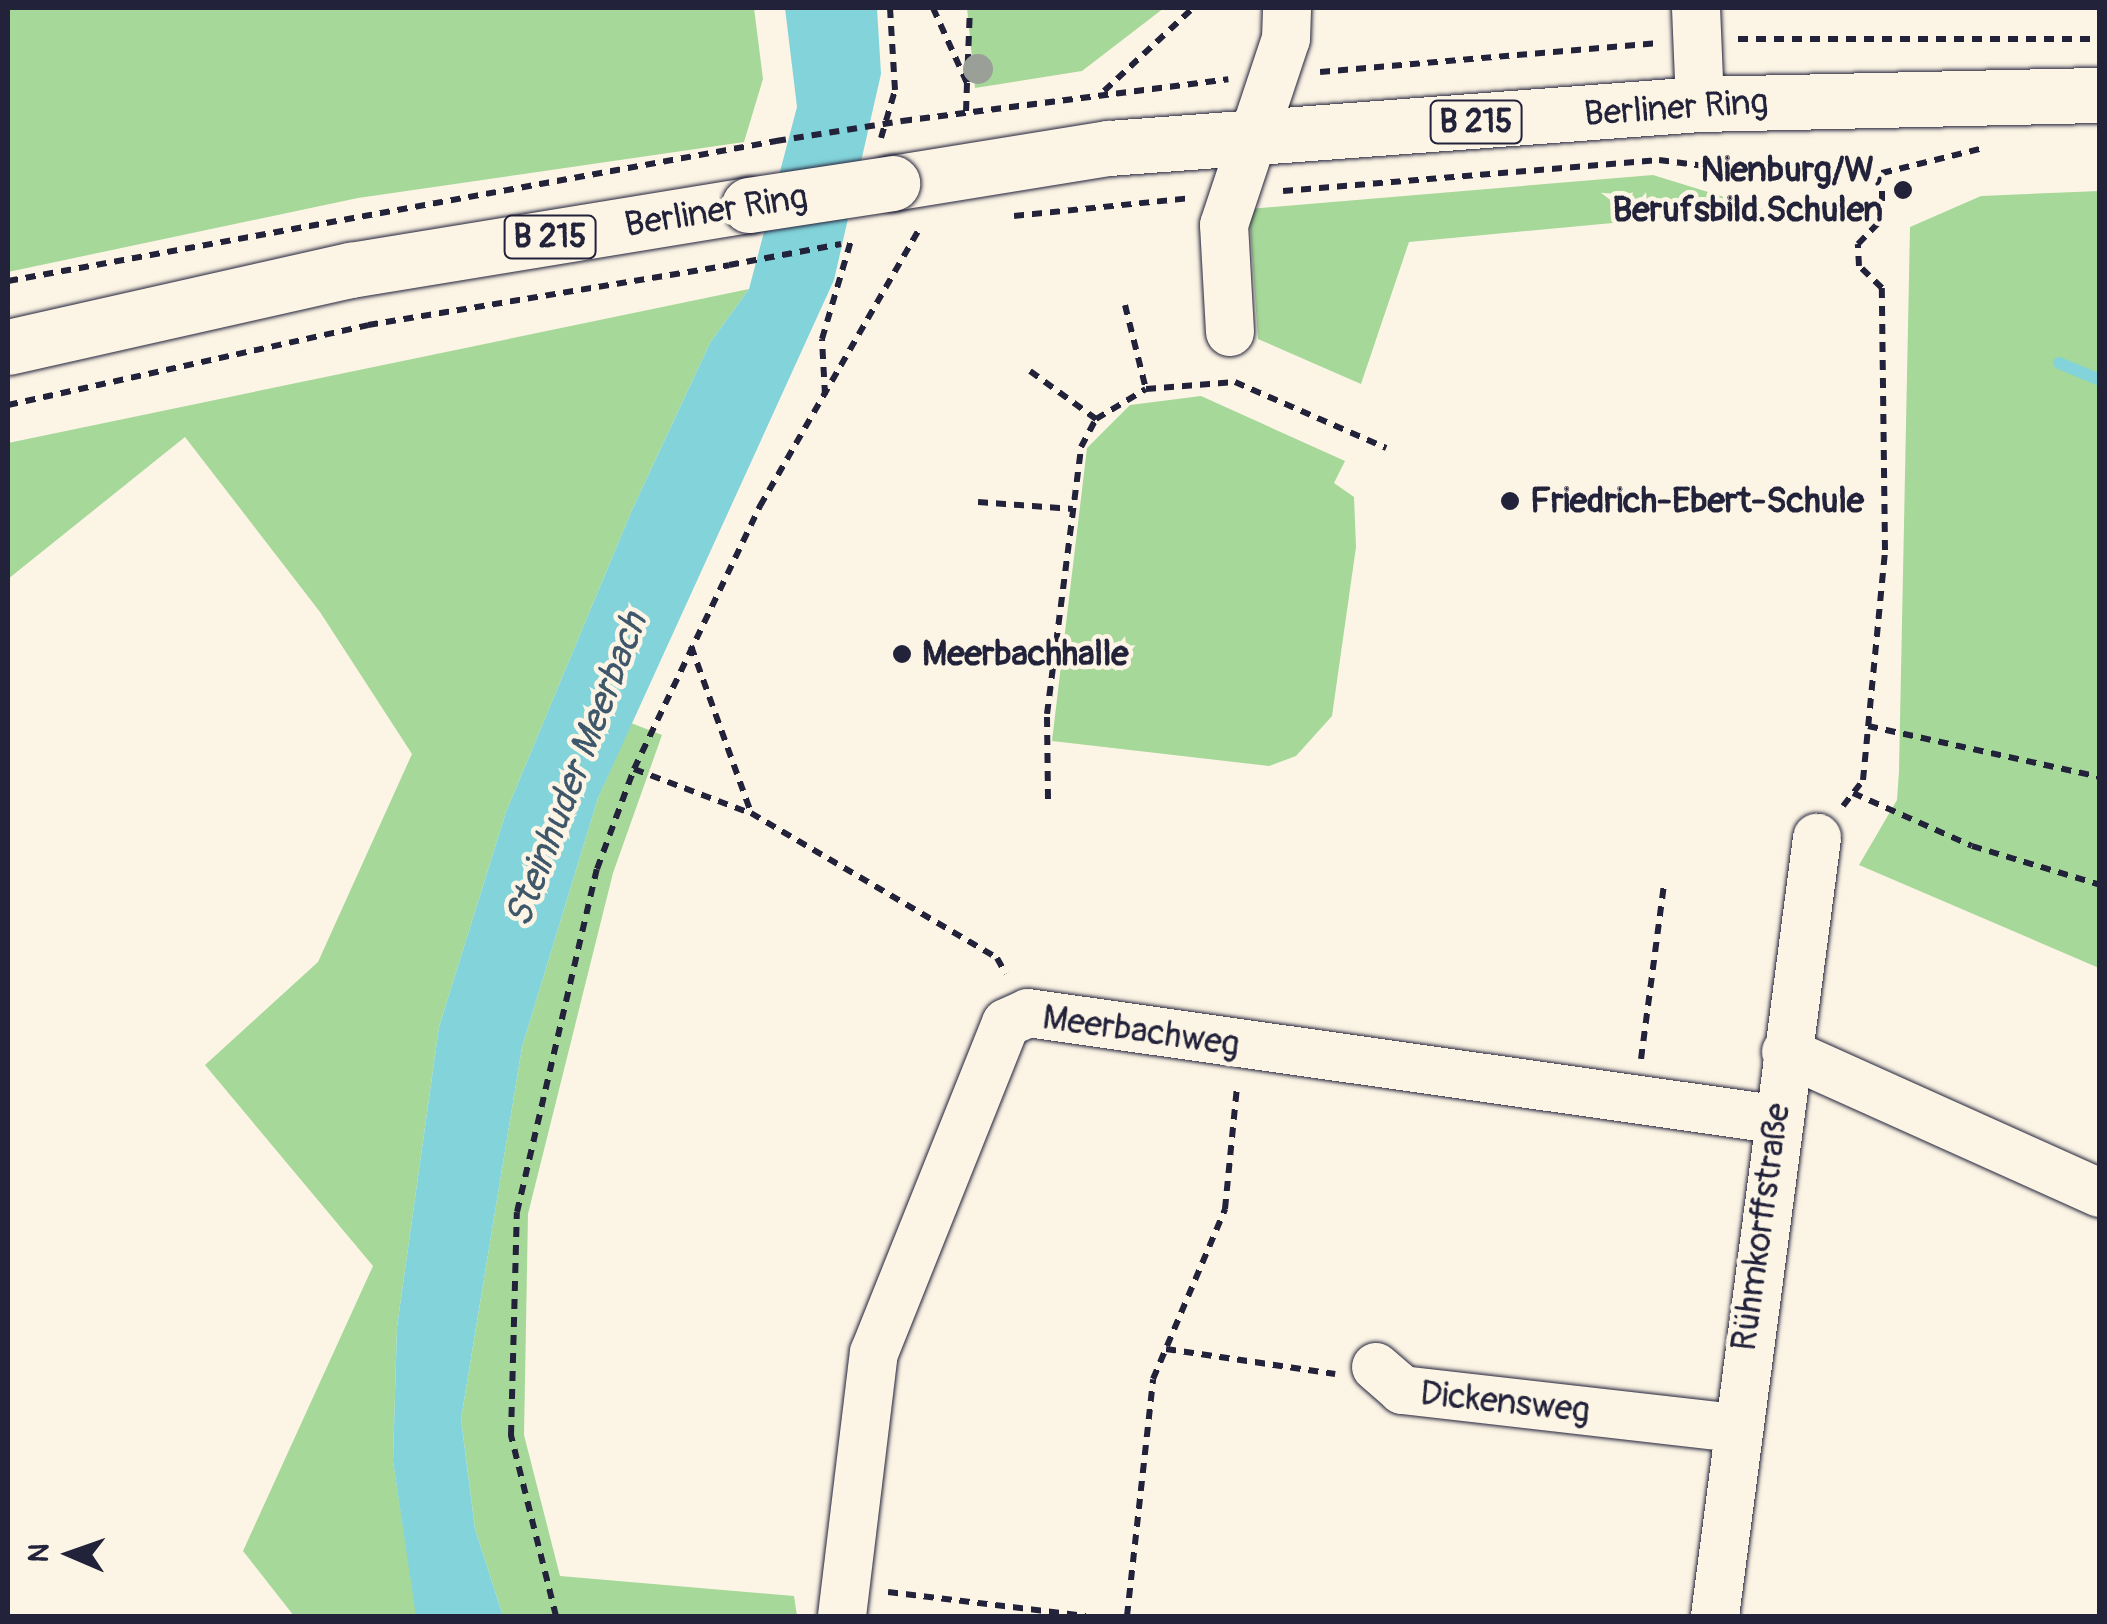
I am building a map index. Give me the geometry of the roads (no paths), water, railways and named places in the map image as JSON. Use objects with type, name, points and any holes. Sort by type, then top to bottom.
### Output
[{"type":"main road","name":"Berliner Ring","points":[[8,347],[351,270],[749,205],[899,208],[1108,148],[1700,104],[2100,94]]},
{"type":"street","points":[[1230,332],[1224,225],[1274,74],[1287,8]]},
{"type":"street","points":[[1696,8],[1700,104]]},
{"type":"street","name":"Rühmkorffstraße","points":[[1715,1616],[1734,1428],[1774,1120],[1817,838]]},
{"type":"street","name":"Meerbachweg","points":[[844,1602],[874,1353],[990,1051],[1006,1023],[1028,1013],[1774,1120]]},
{"type":"street","points":[[1786,1052],[2100,1193]]},
{"type":"street","name":"Dickensweg","points":[[1376,1367],[1402,1390],[1734,1428]]},
{"type":"water","name":"Steinhuder Meerbach","points":[[785,8],[877,8],[881,74],[834,280],[598,798],[522,1047],[461,1419],[475,1529],[503,1616],[416,1616],[393,1461],[397,1327],[439,1027],[506,812],[632,510],[710,343],[749,289],[797,107]]},
{"type":"waterway","points":[[2059,363],[2100,380]]},
{"type":"place","name":"Nienburg/W, Berufsbild.Schulen","points":[[1903,190]]},
{"type":"place","name":"Friedrich-Ebert-Schule","points":[[1510,501]]},
{"type":"place","name":"Meerbachhalle","points":[[902,654]]}]
